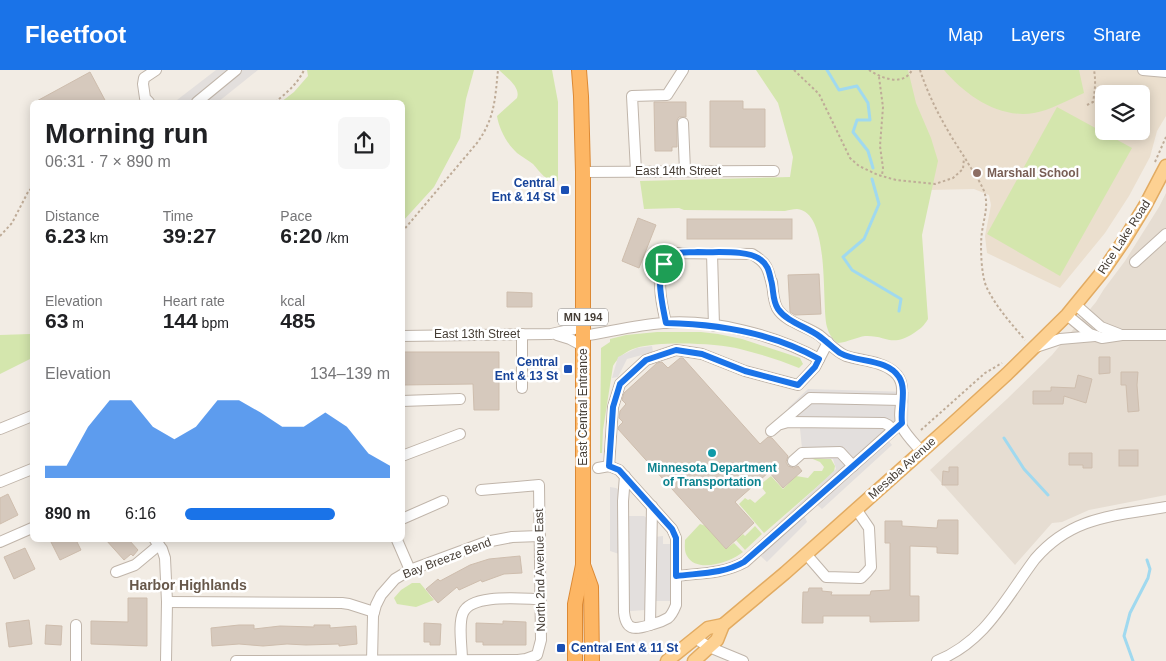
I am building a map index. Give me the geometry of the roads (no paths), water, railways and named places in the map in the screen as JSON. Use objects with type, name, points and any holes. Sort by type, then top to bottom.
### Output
[{"type":"highway","name":"East Central Entrance","points":[[575,661],[575,604],[583,565],[583,172],[579,70]]},
{"type":"highway","name":"East Central Entrance","points":[[583,565],[591,587],[594,658]]},
{"type":"main road","name":"Rice Lake Road","points":[[1076,305],[1103,271],[1127,236],[1166,166]]},
{"type":"main road","name":"Mesaba Avenue","points":[[694,661],[717,640],[723,625],[921,451],[1031,344],[1067,315],[1076,305]]},
{"type":"main road","name":"Mesaba Avenue","points":[[667,661],[708,628],[723,625]]},
{"type":"street","points":[[146,100],[144,98],[144,78],[156,70]]},
{"type":"street","points":[[199,100],[236,70]]},
{"type":"street","points":[[636,171],[632,96],[667,95],[683,70]]},
{"type":"street","points":[[1142,70],[1166,72]]},
{"type":"street","points":[[683,123],[685,171]]},
{"type":"street","name":"East 14th Street","points":[[583,172],[774,171]]},
{"type":"street","points":[[1135,262],[1166,234]]},
{"type":"street","points":[[666,323],[660,296],[661,272],[668,256],[676,253],[752,254],[762,260],[768,267],[774,300],[781,313],[828,342],[839,352],[893,371],[899,377],[902,385],[902,427],[921,451]]},
{"type":"street","points":[[712,253],[714,326]]},
{"type":"street","points":[[1076,305],[1101,327],[1122,335]]},
{"type":"street","points":[[1067,315],[1084,330],[1102,338],[1122,335],[1166,335]]},
{"type":"street","points":[[583,336],[666,323],[714,326],[745,332],[778,342],[819,359]]},
{"type":"street","points":[[522,334],[522,388]]},
{"type":"street","name":"East 13th Street","points":[[405,336],[551,334],[583,336]]},
{"type":"street","name":"East 13th Street","points":[[551,334],[570,339],[583,336]]},
{"type":"street","points":[[1031,344],[1095,336]]},
{"type":"street","points":[[609,466],[613,407],[620,384],[646,360],[676,350],[702,354],[745,371],[798,385],[815,367],[828,342]]},
{"type":"street","points":[[771,431],[810,398],[902,400]]},
{"type":"street","points":[[405,401],[460,399]]},
{"type":"street","points":[[0,429],[30,417]]},
{"type":"street","points":[[780,424],[788,422],[884,423],[888,424],[893,430]]},
{"type":"street","points":[[676,576],[717,572],[735,567],[744,562],[902,423]]},
{"type":"street","points":[[405,455],[460,434]]},
{"type":"street","points":[[793,461],[802,454],[840,452],[853,466]]},
{"type":"street","points":[[598,468],[609,466],[619,470],[625,476],[652,506],[672,529],[676,538],[676,605],[674,612],[663,621],[632,628],[624,620],[623,501],[625,476]]},
{"type":"street","points":[[0,482],[30,470]]},
{"type":"street","name":"North 2nd Avenue East","points":[[462,660],[526,659],[537,655],[542,640],[539,485],[481,490]]},
{"type":"street","points":[[405,518],[443,501]]},
{"type":"street","points":[[650,625],[652,506]]},
{"type":"street","points":[[937,661],[954,653],[977,637],[1043,549],[1062,535],[1091,520],[1166,507]]},
{"type":"street","points":[[806,554],[826,577],[861,578],[870,567],[869,528],[856,509]]},
{"type":"street","points":[[0,542],[30,529]]},
{"type":"street","name":"Bay Breeze Bend","points":[[374,612],[381,595],[388,586],[410,570],[486,542],[512,537],[540,536]]},
{"type":"street","points":[[398,542],[410,570]]},
{"type":"street","points":[[116,572],[135,565],[157,543],[165,558],[167,602],[166,661]]},
{"type":"street","points":[[236,661],[462,660],[461,621],[463,611],[470,604],[495,599],[541,599]]},
{"type":"street","points":[[167,602],[349,604],[374,612],[372,661]]},
{"type":"street","points":[[76,625],[76,661]]},
{"type":"street","points":[[695,638],[709,648],[743,661]]},
{"type":"waterway","points":[[827,70],[839,90],[857,86],[868,103],[870,120],[857,120],[853,132],[868,151],[873,168]]},
{"type":"waterway","points":[[872,179],[879,204],[864,239],[843,257],[852,270],[901,299],[899,311]]},
{"type":"waterway","points":[[1004,438],[1024,469],[1048,495]]},
{"type":"waterway","points":[[1133,661],[1124,636],[1130,613],[1148,578],[1150,569],[1147,560]]},
{"type":"place","name":"Marshall School","points":[[977,173]]},
{"type":"place","name":"Central Ent & 14 St","points":[[565,190]]},
{"type":"place","name":"Central Ent & 13 St","points":[[568,369]]},
{"type":"place","name":"Minnesota Department of Transportation","points":[[712,453]]},
{"type":"place","name":"Central Ent & 11 St","points":[[561,648]]},
{"type":"district","name":"Harbor Highlands","points":[[188,585]]}]
